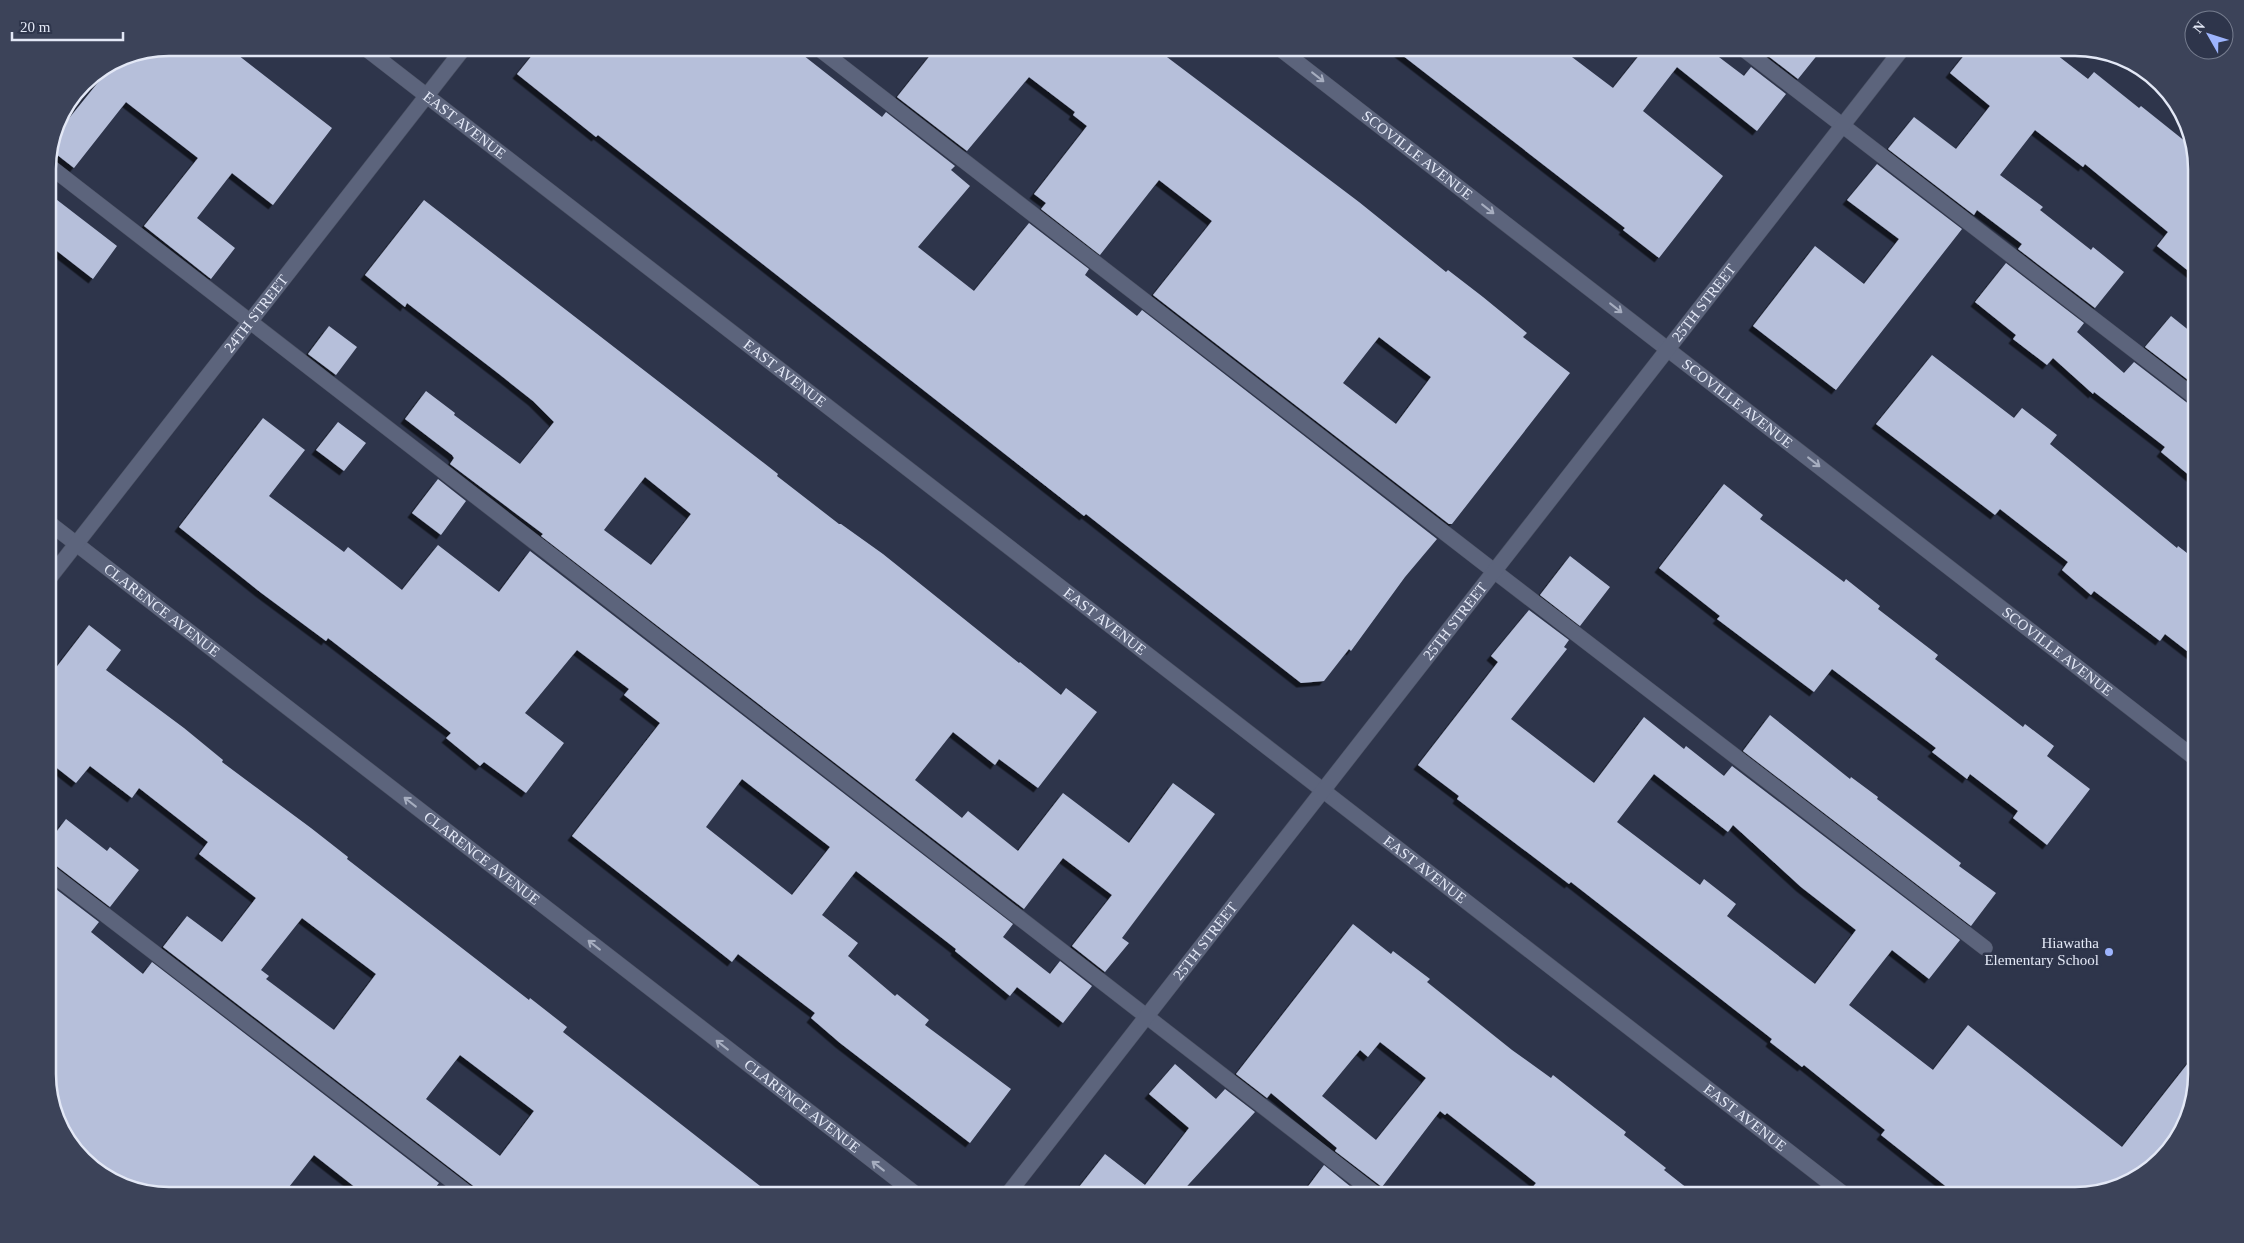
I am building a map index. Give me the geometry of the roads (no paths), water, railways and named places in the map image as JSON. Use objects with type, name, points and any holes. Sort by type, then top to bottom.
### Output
[{"type":"street","name":"EAST AVENUE","points":[[375,56],[1833,1187]]},
{"type":"street","name":"24TH STREET","points":[[56,570],[458,56]]},
{"type":"street","points":[[828,56],[1494,572],[1985,948]]},
{"type":"street","name":"SCOVILLE AVENUE","points":[[1289,56],[2188,752]]},
{"type":"street","points":[[1752,56],[2188,392]]},
{"type":"street","name":"25TH STREET","points":[[1014,1187],[1898,56]]},
{"type":"street","points":[[56,171],[1365,1187]]},
{"type":"street","name":"CLARENCE AVENUE","points":[[56,528],[905,1187]]},
{"type":"street","points":[[56,877],[458,1187]]},
{"type":"place","name":"Hiawatha Elementary School","points":[[2109,952]]}]
